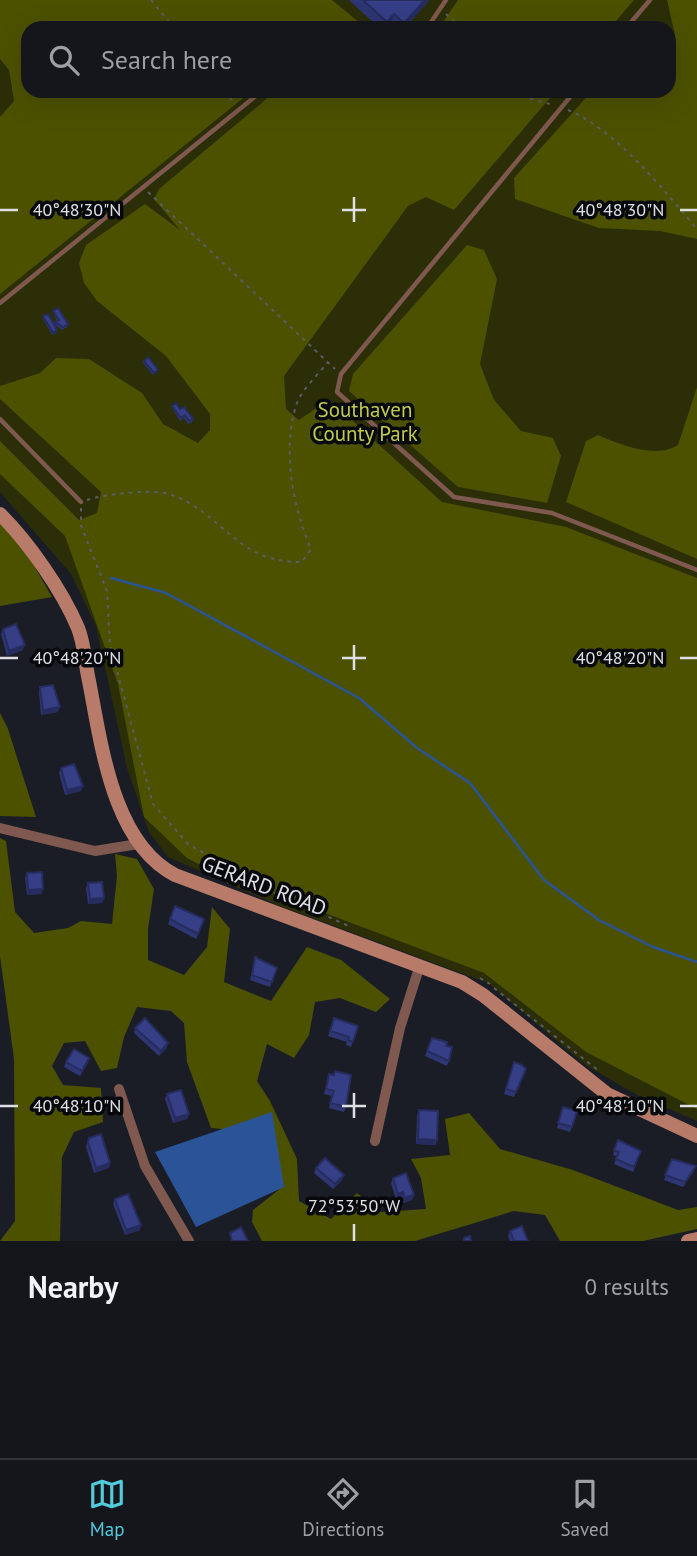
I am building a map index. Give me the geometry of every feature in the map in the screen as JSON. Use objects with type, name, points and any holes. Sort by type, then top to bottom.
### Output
[{"type":"street","name":"GERARD ROAD","points":[[0,514],[29,543],[78,629],[100,735],[124,821],[138,844],[160,867],[474,989],[617,1100],[697,1136]]},
{"type":"street","points":[[0,828],[95,852],[138,844]]},
{"type":"street","points":[[375,1141],[394,1051],[419,968]]},
{"type":"street","points":[[119,1089],[145,1167],[189,1241]]},
{"type":"street","points":[[688,1241],[697,1239]]},
{"type":"lane","points":[[432,21],[446,0]]},
{"type":"lane","points":[[632,21],[650,0]]},
{"type":"lane","points":[[0,303],[253,98]]},
{"type":"lane","points":[[569,98],[341,374],[337,392],[454,497],[552,513],[697,570]]},
{"type":"lane","points":[[0,419],[80,502]]},
{"type":"path","points":[[151,0],[168,21]]},
{"type":"path","points":[[440,8],[454,21]]},
{"type":"path","points":[[230,98],[239,109]]},
{"type":"path","points":[[528,98],[561,107],[590,120],[666,193],[697,229]]},
{"type":"path","points":[[143,187],[341,374]]},
{"type":"path","points":[[328,362],[296,404],[289,452],[300,524],[311,549],[302,562],[283,563],[246,550],[196,509],[171,494],[106,494],[80,502],[81,526],[107,592],[110,645],[153,804],[188,844],[272,892],[354,929]]},
{"type":"path","points":[[472,975],[484,980],[606,1077]]},
{"type":"green space","name":"Southaven County Park","points":[[0,0],[697,0],[697,1121],[639,1096],[587,1066],[488,983],[275,904],[168,857],[149,832],[127,768],[96,626],[71,574],[0,492]]},
{"type":"shaded area","points":[[0,0],[332,0],[358,21],[21,21],[21,98],[243,98],[0,294],[0,117],[14,101],[9,70],[0,59]]},
{"type":"shaded area","points":[[458,0],[634,0],[616,21],[444,21]]},
{"type":"shaded area","points":[[667,0],[697,0],[697,239],[660,231],[599,228],[515,199],[514,178],[586,98],[676,98],[676,21],[672,21]]},
{"type":"shaded area","name":"Southaven County Park","points":[[268,98],[550,98],[454,210],[426,197],[408,206],[284,376],[286,409],[299,420],[325,402],[333,403],[442,502],[566,527],[697,578],[697,1109],[586,1052],[484,973],[208,869],[187,858],[144,817],[118,684],[65,536],[0,474],[0,441],[79,520],[97,513],[101,492],[0,399],[0,386],[40,373],[56,358],[89,359],[142,393],[163,424],[198,443],[210,430],[210,414],[166,356],[97,301],[84,283],[79,263],[86,245],[145,204],[180,230],[154,199],[159,189]]},
{"type":"shaded area","points":[[467,245],[484,250],[497,279],[480,364],[494,400],[521,431],[553,438],[561,456],[547,503],[458,487],[349,391],[353,374]]},
{"type":"shaded area","points":[[697,387],[697,559],[566,502],[586,441],[598,435],[649,451],[678,445]]},
{"type":"shaded area","points":[[0,524],[24,548],[52,597],[0,606]]},
{"type":"shaded area","points":[[0,713],[8,729],[36,817],[0,816]]},
{"type":"shaded area","points":[[0,838],[6,841],[15,912],[34,933],[68,928],[81,921],[112,924],[117,876],[115,854],[137,859],[154,889],[148,929],[148,960],[184,975],[207,947],[212,907],[230,929],[224,982],[271,1001],[307,947],[341,960],[390,999],[376,1012],[340,998],[315,1002],[309,1035],[294,1058],[267,1044],[257,1081],[270,1101],[297,1159],[299,1201],[331,1219],[357,1193],[380,1212],[426,1209],[421,1178],[411,1159],[450,1155],[445,1119],[469,1113],[500,1149],[573,1170],[678,1210],[697,1207],[697,1229],[643,1241],[560,1241],[545,1215],[514,1211],[415,1241],[262,1241],[252,1222],[253,1210],[281,1188],[233,1130],[211,1128],[187,1062],[184,1023],[171,1011],[137,1007],[124,1037],[117,1068],[101,1071],[85,1041],[64,1043],[52,1066],[63,1085],[101,1088],[103,1122],[74,1132],[62,1157],[60,1241],[0,1241],[15,1221],[14,1059],[0,956]]},
{"type":"water","points":[[272,1112],[284,1187],[196,1227],[155,1152]]},
{"type":"building","points":[[363,0],[425,0],[406,21],[394,14],[386,21]]},
{"type":"building","points":[[58,308],[68,324],[63,327],[55,322],[59,320],[53,311]]},
{"type":"building","points":[[48,314],[57,330],[53,333],[43,316]]},
{"type":"building","points":[[148,357],[158,370],[154,373],[144,361]]},
{"type":"building","points":[[176,403],[180,409],[184,407],[193,419],[189,421],[185,415],[181,418],[172,406]]},
{"type":"building","points":[[16,624],[25,645],[9,651],[3,629]]},
{"type":"building","points":[[53,685],[60,707],[43,710],[40,687]]},
{"type":"building","points":[[74,764],[83,786],[67,790],[61,768]]},
{"type":"building","points":[[42,872],[43,889],[28,890],[27,873]]},
{"type":"building","points":[[102,882],[104,898],[90,899],[88,883]]},
{"type":"building","points":[[175,906],[204,919],[198,934],[170,919]]},
{"type":"building","points":[[255,957],[277,968],[272,982],[252,975]]},
{"type":"building","points":[[145,1018],[168,1043],[161,1051],[135,1028]]},
{"type":"building","points":[[334,1018],[358,1026],[353,1042],[348,1040],[349,1037],[330,1031]]},
{"type":"building","points":[[432,1038],[447,1042],[446,1046],[452,1047],[449,1061],[427,1051]]},
{"type":"building","points":[[74,1049],[89,1058],[82,1071],[66,1062]]},
{"type":"building","points":[[514,1062],[526,1069],[516,1092],[506,1089]]},
{"type":"building","points":[[335,1071],[351,1075],[346,1107],[330,1103],[334,1091],[326,1089],[329,1074],[334,1075]]},
{"type":"building","points":[[181,1090],[189,1114],[175,1118],[167,1094]]},
{"type":"building","points":[[563,1107],[577,1111],[572,1127],[558,1123]]},
{"type":"building","points":[[419,1110],[438,1111],[437,1140],[418,1139]]},
{"type":"building","points":[[101,1134],[110,1163],[96,1168],[88,1142],[89,1138]]},
{"type":"building","points":[[618,1140],[641,1151],[634,1167],[616,1159],[619,1152],[614,1150]]},
{"type":"building","points":[[325,1158],[344,1175],[335,1184],[316,1168]]},
{"type":"building","points":[[672,1159],[696,1166],[685,1182],[665,1175]]},
{"type":"building","points":[[406,1173],[414,1195],[405,1198],[403,1192],[398,1194],[393,1178]]},
{"type":"building","points":[[128,1194],[141,1225],[126,1230],[115,1199]]},
{"type":"building","points":[[522,1226],[528,1241],[514,1241],[510,1231]]},
{"type":"building","points":[[241,1227],[248,1241],[232,1241],[230,1233]]},
{"type":"waterway","points":[[111,578],[166,593],[359,698],[417,748],[470,783],[544,880],[599,920],[653,947],[697,962]]}]
